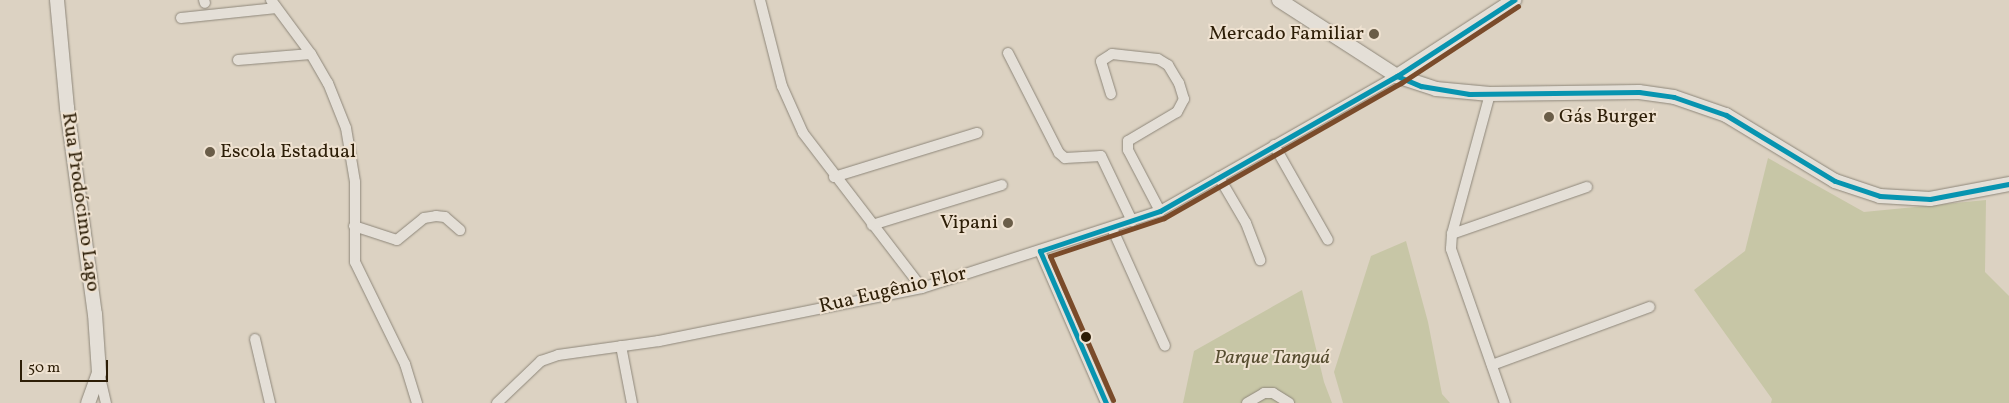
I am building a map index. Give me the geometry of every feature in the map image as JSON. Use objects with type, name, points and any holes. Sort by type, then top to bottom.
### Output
[{"type":"main road","name":"Rua Prodócimo Lago","points":[[57,0],[68,108],[89,259],[99,373],[88,403]]},
{"type":"main road","points":[[1279,0],[1397,76],[1436,89],[1490,94],[1623,92],[1674,97],[1734,119],[1835,181],[1880,196],[1930,199],[2009,184]]},
{"type":"main road","name":"Rua Eugênio Flor","points":[[1397,76],[1510,1]]},
{"type":"street","points":[[760,0],[787,100],[803,133],[834,177],[922,288]]},
{"type":"street","points":[[181,18],[274,4],[312,54],[328,83],[346,128],[355,182],[354,262],[405,364],[417,403]]},
{"type":"street","points":[[1008,53],[1060,153],[1065,158],[1101,156],[1132,221]]},
{"type":"street","points":[[238,60],[312,54]]},
{"type":"street","points":[[1111,94],[1101,61],[1112,54],[1158,59],[1168,65],[1179,82],[1184,99],[1177,112],[1128,141],[1128,150],[1160,211]]},
{"type":"street","name":"Rua Eugênio Flor","points":[[497,403],[542,360],[576,350],[659,342],[922,288],[1160,211],[1397,76]]},
{"type":"street","points":[[1490,94],[1452,234],[1452,255],[1505,403]]},
{"type":"street","points":[[834,177],[977,133]]},
{"type":"street","points":[[1274,145],[1328,240]]},
{"type":"street","points":[[1219,177],[1246,223],[1260,260]]},
{"type":"street","points":[[872,225],[1002,185]]},
{"type":"street","points":[[1452,234],[1587,187]]},
{"type":"street","points":[[354,226],[397,240],[424,218],[436,216],[445,217],[460,230]]},
{"type":"street","points":[[1112,228],[1164,346]]},
{"type":"street","points":[[1040,251],[1106,403]]},
{"type":"street","points":[[1492,365],[1650,307]]},
{"type":"street","points":[[255,339],[270,403]]},
{"type":"street","points":[[621,346],[632,403]]},
{"type":"street","points":[[99,373],[106,403]]},
{"type":"street","points":[[1247,403],[1264,393],[1273,393],[1289,403]]},
{"type":"green space","points":[[1768,158],[1864,212],[1986,200],[1985,272],[2009,296],[2009,403],[1771,403],[1772,399],[1694,290],[1745,251]]},
{"type":"green space","points":[[1406,241],[1428,322],[1442,394],[1450,403],[1343,403],[1334,372],[1371,256]]},
{"type":"green space","name":"Parque Tanguá","points":[[1302,290],[1324,382],[1332,403],[1183,403],[1194,351]]},
{"type":"transit line","points":[[1106,403],[1040,251],[1160,211],[1397,76],[1514,0]]},
{"type":"transit line","points":[[1113,400],[1050,256],[1164,218],[1401,83],[1518,6]]},
{"type":"transit line","points":[[1397,76],[1421,86],[1469,94],[1639,92],[1674,97],[1726,115],[1835,181],[1880,196],[1930,199],[2009,184]]},
{"type":"place","name":"Mercado Familiar","points":[[1374,34]]},
{"type":"place","name":"Gás Burger","points":[[1549,117]]},
{"type":"place","name":"Escola Estadual","points":[[210,152]]},
{"type":"place","name":"Vipani","points":[[1008,223]]}]
